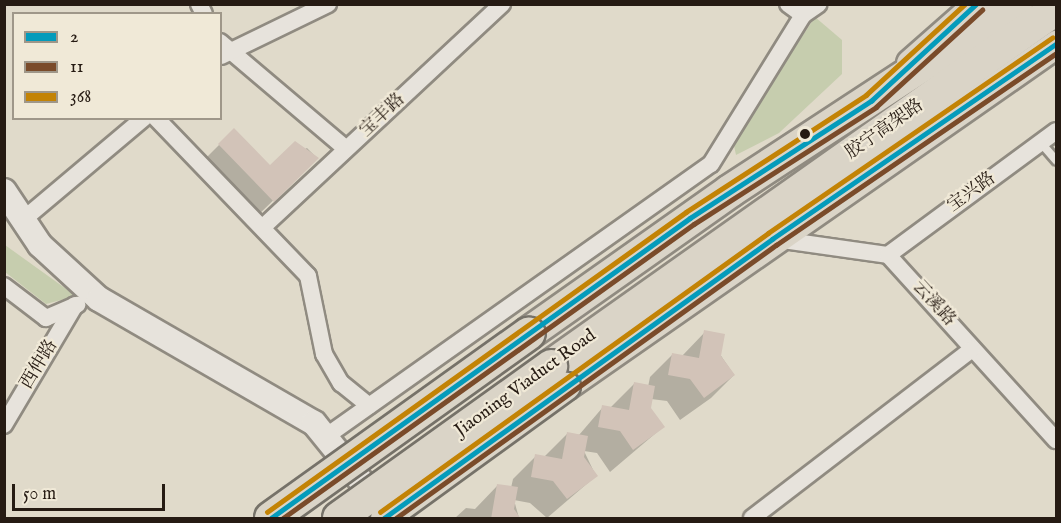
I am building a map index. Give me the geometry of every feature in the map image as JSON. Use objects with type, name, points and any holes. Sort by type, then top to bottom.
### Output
[{"type":"highway","name":"胶宁高架路","points":[[730,190],[871,101],[1016,4]]},
{"type":"highway","name":"Jiaoning Viaduct Road","points":[[339,519],[559,376],[1056,9]]},
{"type":"highway","points":[[271,519],[730,190]]},
{"type":"main road","points":[[871,101],[977,4]]},
{"type":"main road","points":[[384,519],[559,376],[772,239],[1056,44]]},
{"type":"street","points":[[327,4],[223,50],[346,149]]},
{"type":"street","points":[[788,4],[803,15]]},
{"type":"street","points":[[328,435],[711,164],[803,15],[819,4]]},
{"type":"street","name":"宝丰路","points":[[263,227],[493,7]]},
{"type":"street","points":[[24,219],[142,120]]},
{"type":"street","points":[[158,120],[308,276],[324,354],[341,383],[369,406]]},
{"type":"street","name":"宝兴路","points":[[888,255],[1056,131]]},
{"type":"street","points":[[711,164],[730,190]]},
{"type":"street","points":[[4,191],[40,245],[99,299],[328,435],[390,519]]},
{"type":"street","points":[[772,239],[888,255]]},
{"type":"street","name":"云溪路","points":[[888,255],[1056,440]]},
{"type":"street","points":[[4,286],[46,318],[75,305],[99,299]]},
{"type":"street","name":"西仲路","points":[[4,425],[75,305]]},
{"type":"street","points":[[753,519],[972,349]]},
{"type":"lane","points":[[1041,143],[1056,160]]},
{"type":"green space","points":[[815,17],[842,40],[842,74],[779,133],[736,155],[733,141]]},
{"type":"green space","points":[[5,245],[76,296],[46,304],[5,272]]},
{"type":"building","points":[[234,128],[270,165],[295,141],[319,158],[274,202],[218,144]]},
{"type":"building","points":[[704,330],[725,334],[721,356],[735,375],[704,398],[690,379],[668,375],[672,353],[699,358]]},
{"type":"building","points":[[634,382],[655,386],[651,408],[665,427],[633,450],[620,431],[598,427],[602,405],[629,410]]},
{"type":"building","points":[[567,432],[588,436],[584,457],[598,476],[567,499],[553,481],[531,477],[535,454],[562,459]]},
{"type":"building","points":[[497,484],[518,487],[514,509],[521,519],[491,519]]},
{"type":"transit line","name":"368","points":[[267,512],[686,212],[866,95],[965,4]]},
{"type":"transit line","name":"2","points":[[271,518],[690,218],[871,101],[976,4]]},
{"type":"transit line","name":"11","points":[[283,518],[694,224],[876,107],[982,10]]},
{"type":"transit line","name":"368","points":[[380,512],[768,233],[1052,38]]},
{"type":"transit line","name":"2","points":[[384,518],[772,239],[1056,44]]},
{"type":"transit line","name":"11","points":[[396,518],[776,245],[1056,53]]}]
